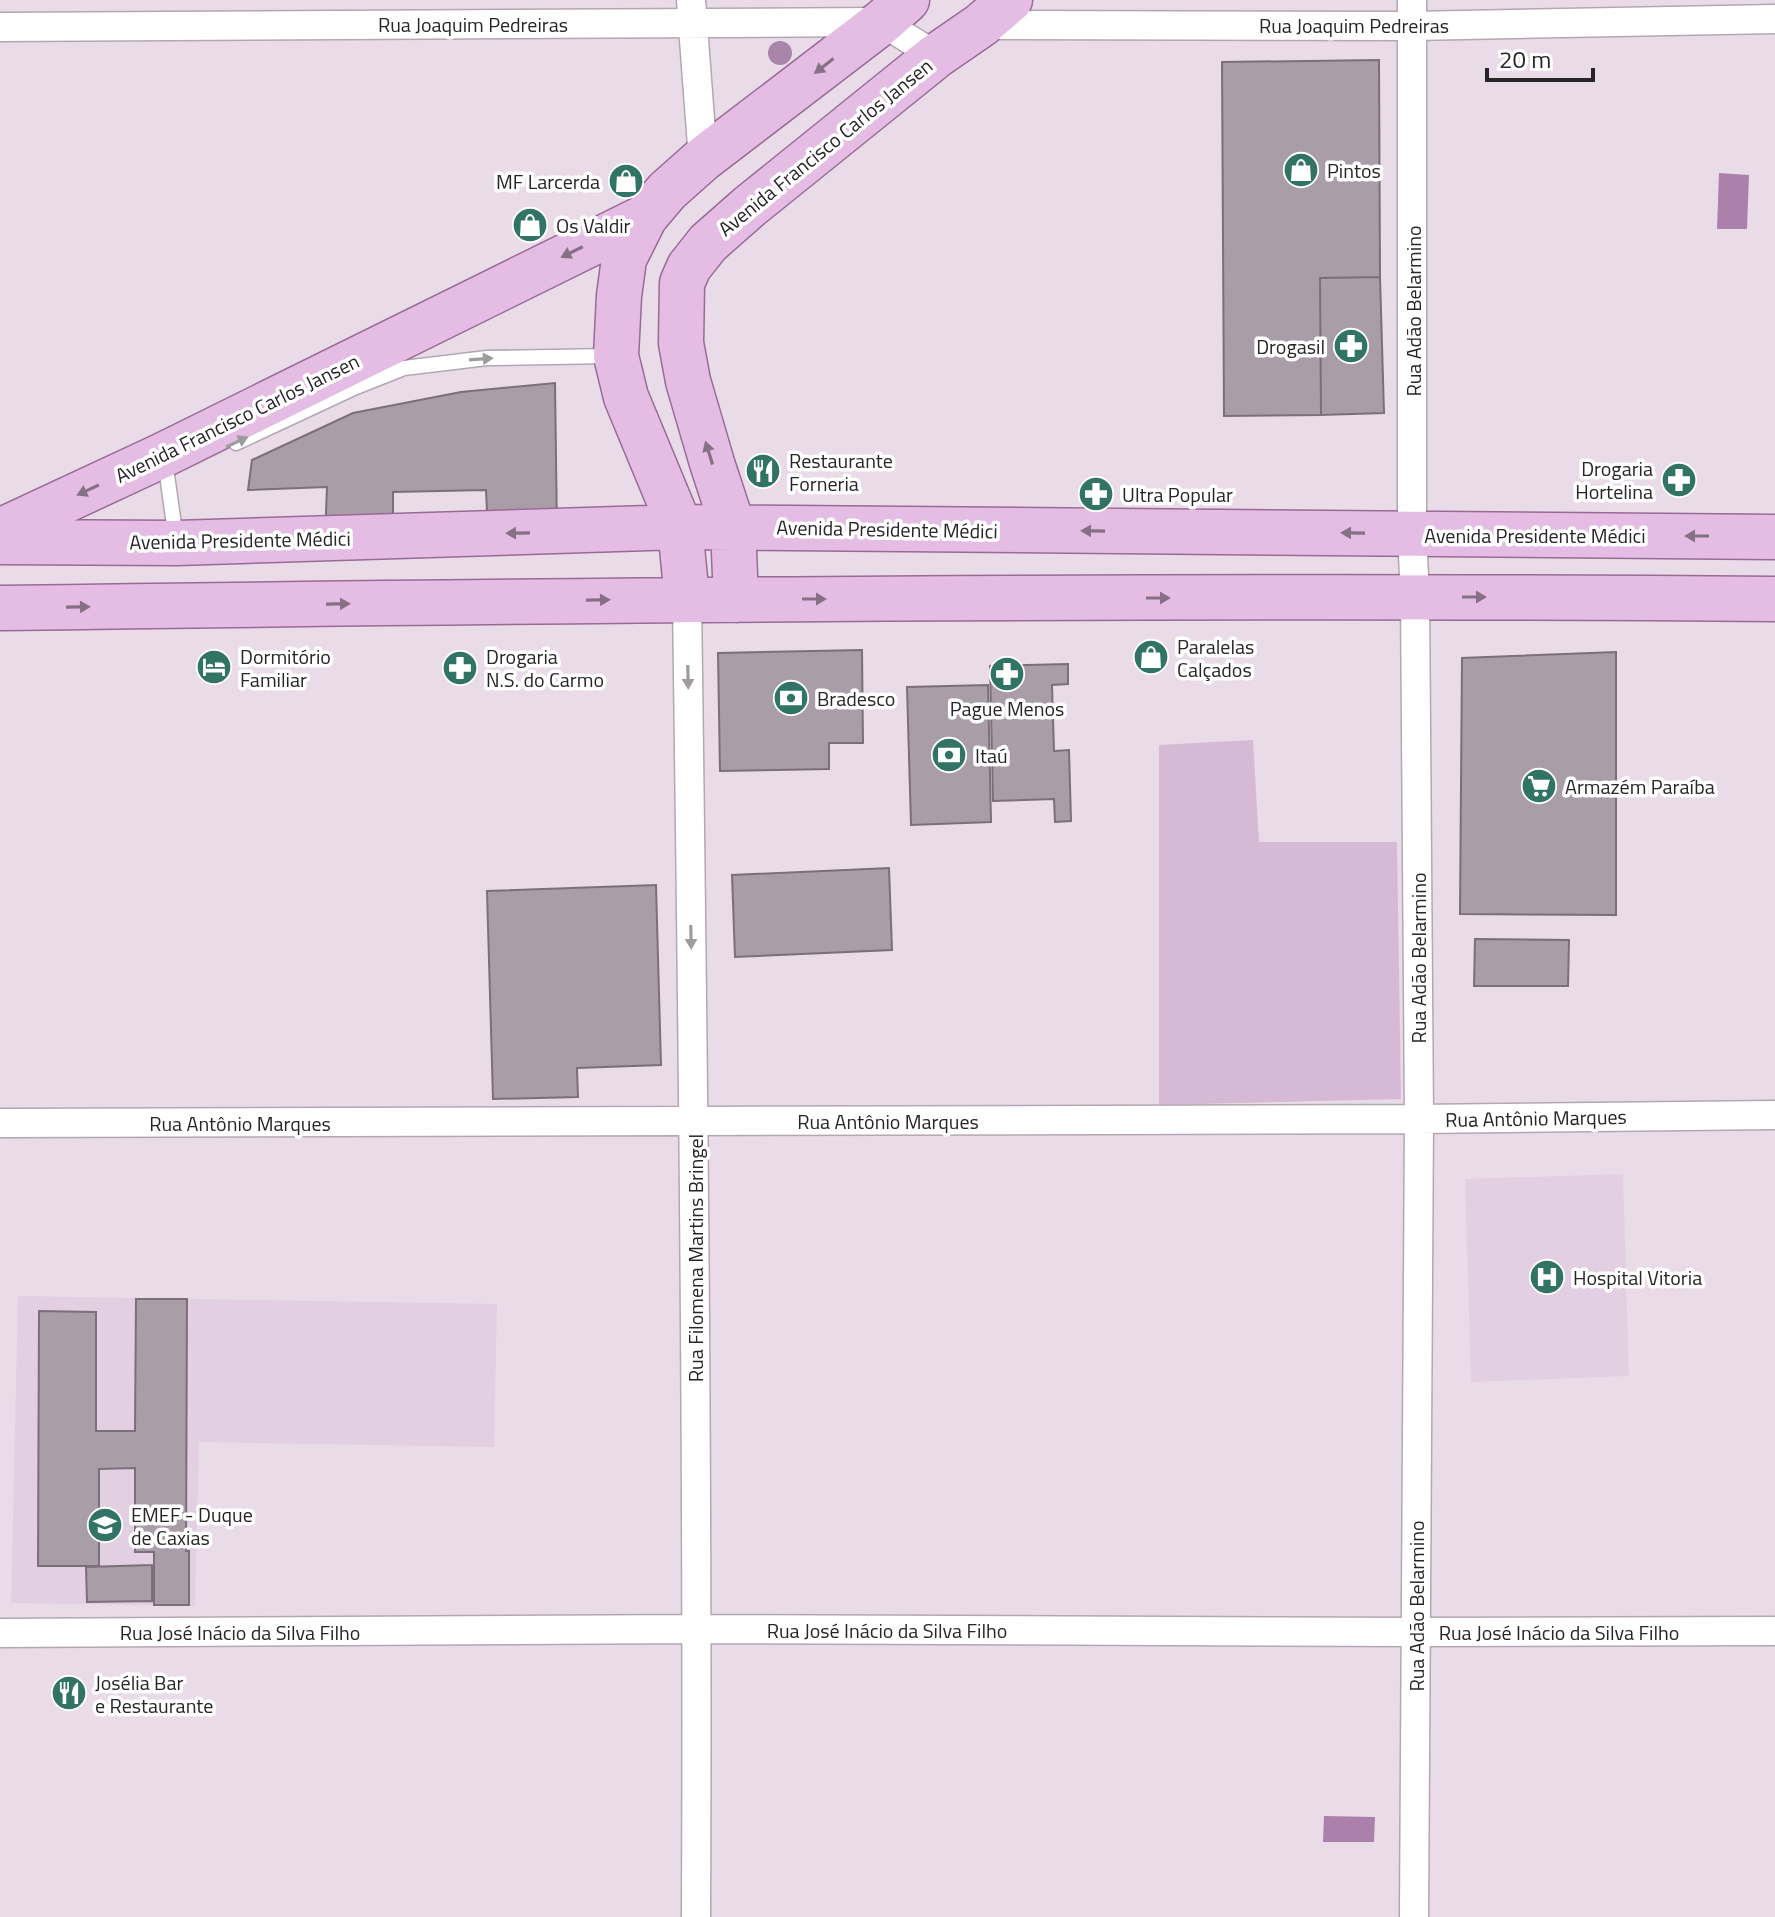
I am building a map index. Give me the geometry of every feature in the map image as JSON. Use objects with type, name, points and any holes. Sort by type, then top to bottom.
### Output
[{"type":"main road","name":"Avenida Francisco Carlos Jansen","points":[[616,356],[624,259],[645,217],[667,191],[703,159],[895,11]]},
{"type":"main road","name":"Avenida Francisco Carlos Jansen","points":[[736,600],[733,527],[688,381],[681,343],[682,283],[689,267],[708,243],[750,206],[936,56],[996,12]]},
{"type":"main road","name":"Avenida Francisco Carlos Jansen","points":[[0,531],[169,467],[476,299],[645,217]]},
{"type":"main road","points":[[616,356],[626,397],[680,527],[687,599]]},
{"type":"main road","name":"Avenida Presidente Médici","points":[[0,542],[177,543],[680,527],[1775,537]]},
{"type":"main road","points":[[0,608],[687,599],[1775,599]]},
{"type":"street","name":"Rua Joaquim Pedreiras","points":[[0,27],[691,12],[895,11]]},
{"type":"street","points":[[895,11],[936,56]]},
{"type":"street","points":[[691,12],[703,159]]},
{"type":"street","name":"Rua Joaquim Pedreiras","points":[[996,12],[1412,13],[1775,19]]},
{"type":"street","name":"Rua Adão Belarmino","points":[[1412,13],[1412,534],[1419,1119],[1414,1917]]},
{"type":"street","name":"Rua Filomena Martins Bringel","points":[[687,599],[694,1122],[696,1917]]},
{"type":"street","name":"Rua Antônio Marques","points":[[0,1123],[1775,1115]]},
{"type":"street","name":"Rua José Inácio da Silva Filho","points":[[0,1633],[697,1629],[1775,1631]]},
{"type":"lane","points":[[217,452],[404,368],[487,358],[616,356]]},
{"type":"lane","points":[[169,467],[177,543]]},
{"type":"shaded area","points":[[1719,173],[1749,175],[1747,229],[1717,229]]},
{"type":"shaded area","points":[[1253,740],[1259,842],[1397,842],[1401,1099],[1159,1105],[1159,745]]},
{"type":"shaded area","name":"Hospital Vitoria","points":[[1623,1174],[1629,1376],[1471,1382],[1465,1179]]},
{"type":"shaded area","name":"EMEF - Duque de Caxias","points":[[18,1296],[497,1304],[494,1447],[199,1442],[195,1606],[11,1603]]},
{"type":"shaded area","points":[[1324,1816],[1375,1817],[1374,1842],[1323,1842]]},
{"type":"building","name":"Pintos","points":[[1379,60],[1380,277],[1320,278],[1321,415],[1224,416],[1222,62]]},
{"type":"building","name":"Drogasil","points":[[1380,277],[1384,413],[1321,415],[1320,278]]},
{"type":"building","points":[[555,383],[557,532],[488,533],[486,490],[393,492],[393,535],[325,537],[327,487],[248,490],[252,460],[353,413],[461,392]]},
{"type":"building","name":"Bradesco","points":[[862,650],[863,743],[829,743],[829,769],[720,771],[718,653]]},
{"type":"building","name":"Armazém Paraíba","points":[[1616,652],[1616,915],[1460,914],[1462,658]]},
{"type":"building","points":[[1068,664],[1068,684],[1052,685],[1054,751],[1069,750],[1071,821],[1055,822],[1054,799],[993,801],[990,666]]},
{"type":"building","name":"Itaú","points":[[988,685],[991,822],[911,825],[907,687]]},
{"type":"building","points":[[889,868],[892,950],[735,957],[732,875]]},
{"type":"building","points":[[656,885],[661,1065],[577,1068],[578,1097],[493,1099],[487,891]]},
{"type":"building","points":[[1475,939],[1569,940],[1568,986],[1474,986]]},
{"type":"building","points":[[136,1299],[187,1299],[186,1551],[189,1551],[189,1605],[154,1605],[154,1552],[135,1552],[135,1468],[99,1469],[99,1566],[38,1566],[39,1311],[96,1312],[96,1431],[135,1431]]},
{"type":"building","points":[[152,1565],[152,1601],[87,1602],[86,1567]]},
{"type":"place","name":"Pintos","points":[[1301,170]]},
{"type":"place","name":"MF Larcerda","points":[[626,181]]},
{"type":"place","name":"Os Valdir","points":[[530,225]]},
{"type":"place","name":"Drogasil","points":[[1351,346]]},
{"type":"place","name":"Restaurante Forneria","points":[[763,471]]},
{"type":"place","name":"Drogaria Hortelina","points":[[1679,480]]},
{"type":"place","name":"Ultra Popular","points":[[1096,494]]},
{"type":"place","name":"Paralelas Calçados","points":[[1151,657]]},
{"type":"place","name":"Dormitório Familiar","points":[[214,667]]},
{"type":"place","name":"Drogaria N.S. do Carmo","points":[[460,668]]},
{"type":"place","name":"Pague Menos","points":[[1007,674]]},
{"type":"place","name":"Bradesco","points":[[791,698]]},
{"type":"place","name":"Itaú","points":[[949,755]]},
{"type":"place","name":"Armazém Paraíba","points":[[1539,786]]},
{"type":"place","name":"Hospital Vitoria","points":[[1547,1277]]},
{"type":"place","name":"EMEF - Duque de Caxias","points":[[105,1525]]},
{"type":"place","name":"Josélia Bar e Restaurante","points":[[69,1693]]}]
